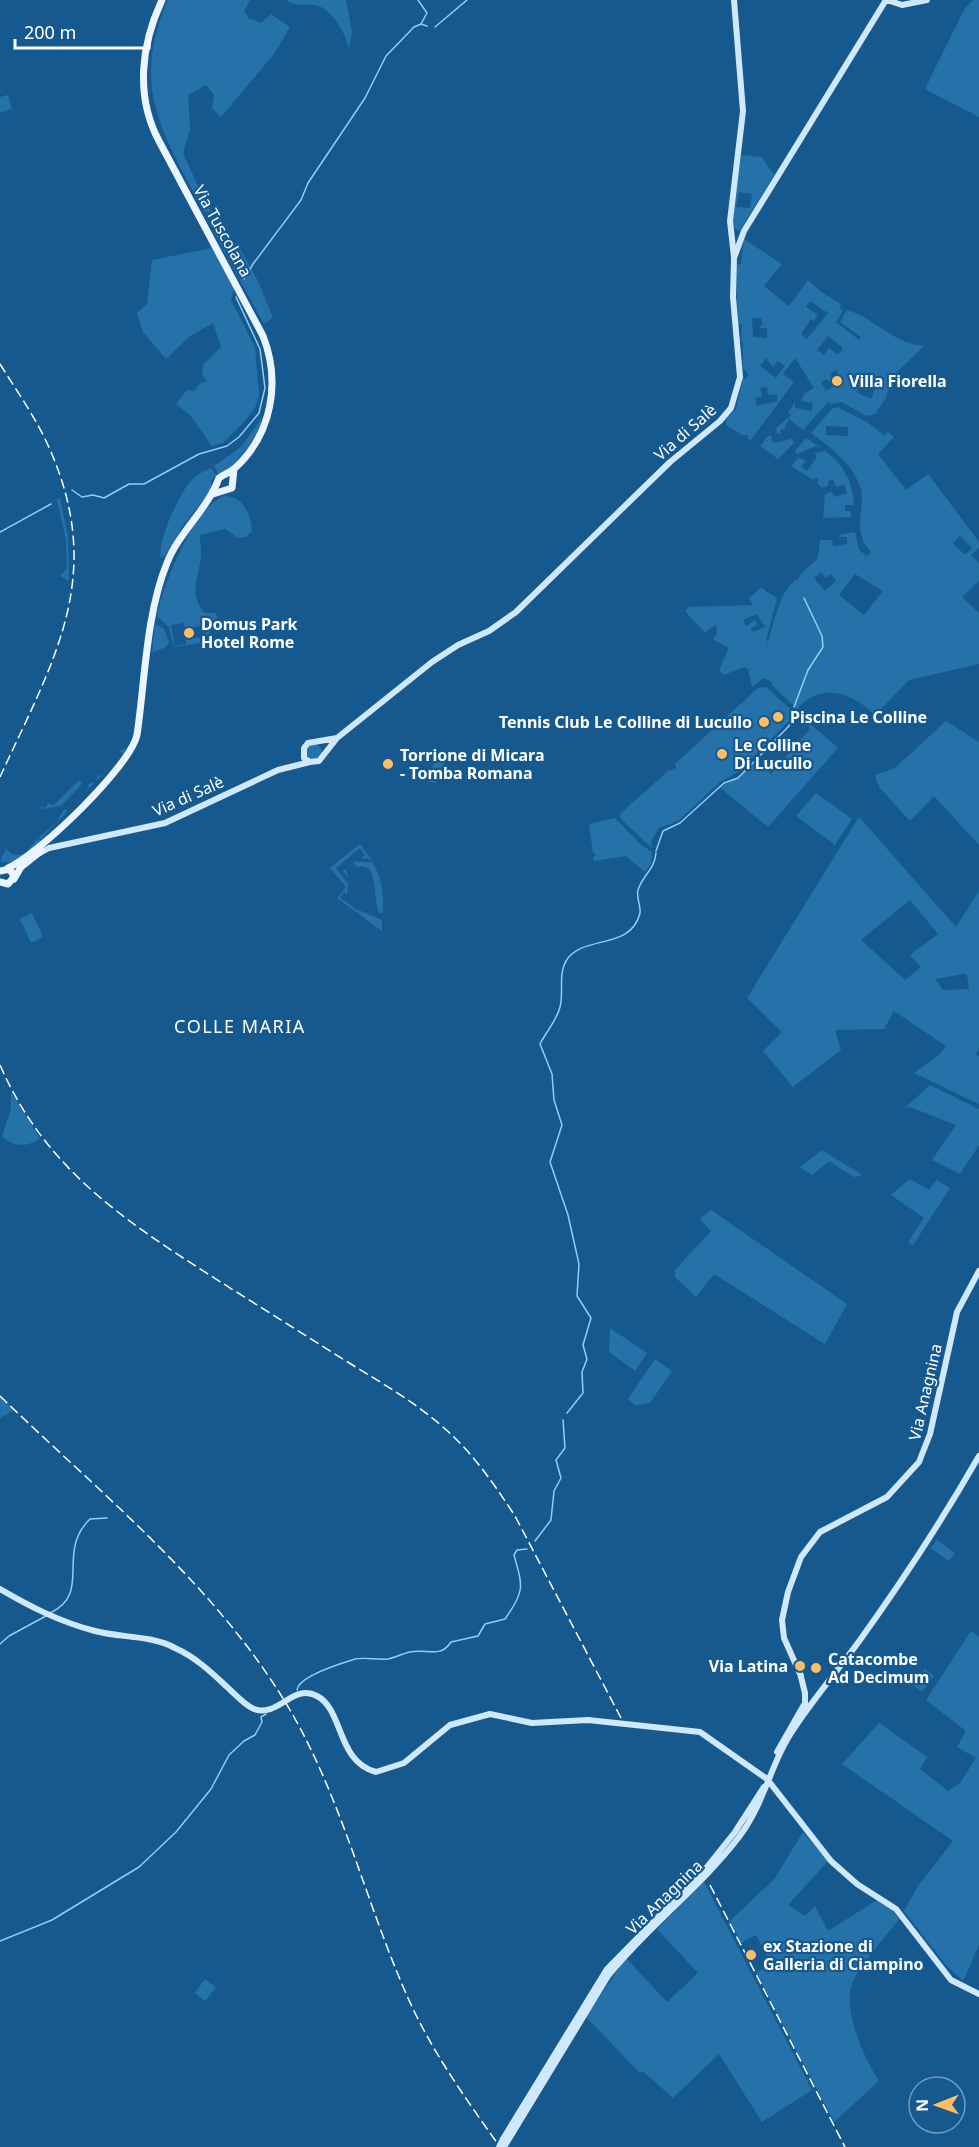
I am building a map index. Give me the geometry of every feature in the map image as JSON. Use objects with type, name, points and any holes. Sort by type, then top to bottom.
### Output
[{"type":"main road","name":"Via Tuscolana","points":[[162,0],[149,34],[144,63],[144,92],[149,119],[257,323],[271,360],[273,387],[268,415],[260,434],[234,469]]},
{"type":"main road","points":[[734,0],[743,113],[730,229],[734,258]]},
{"type":"main road","points":[[886,0],[902,5],[927,0]]},
{"type":"main road","name":"Via di Salè","points":[[323,756],[337,738],[434,660],[461,643],[489,631],[520,608],[670,462],[725,416],[736,398],[740,379],[733,292],[734,258],[743,233],[886,0]]},
{"type":"main road","points":[[899,0],[916,0]]},
{"type":"main road","points":[[730,229],[736,235],[743,233]]},
{"type":"main road","points":[[4,869],[27,858],[46,841],[112,774],[134,747],[160,581],[176,545],[213,494],[220,476],[234,469]]},
{"type":"main road","points":[[213,494],[232,488],[234,469]]},
{"type":"main road","points":[[226,474],[234,480]]},
{"type":"main road","points":[[217,483],[224,491]]},
{"type":"main road","points":[[314,741],[321,746],[323,756],[319,761],[310,762],[303,751],[306,745],[314,741],[337,738]]},
{"type":"main road","name":"Via di Salè","points":[[40,853],[49,848],[161,825],[278,770],[310,762]]},
{"type":"main road","points":[[1,884],[10,883],[21,867],[40,853],[46,841]]},
{"type":"main road","points":[[4,869],[13,872],[14,879]]},
{"type":"main road","name":"Via Anagnina","points":[[841,1666],[813,1696],[809,1695],[784,1638],[782,1620],[788,1592],[801,1557],[818,1534],[882,1500],[918,1464],[930,1434],[957,1312],[979,1271]]},
{"type":"main road","name":"Via Anagnina","points":[[498,2147],[505,2143],[606,1969],[712,1861],[742,1822],[768,1781],[791,1732],[841,1666],[926,1544],[979,1456]]},
{"type":"main road","points":[[0,1589],[46,1615],[97,1632],[173,1646],[194,1658],[252,1708],[268,1711],[299,1694],[317,1696],[326,1705],[354,1758],[373,1772],[382,1772],[404,1762],[450,1725],[496,1714],[535,1723],[588,1720],[700,1732],[768,1781],[834,1864],[857,1884],[894,1908],[951,1980],[979,1994]]},
{"type":"main road","name":"Via Anagnina","points":[[768,1781],[783,1738],[805,1704],[800,1673]]},
{"type":"shaded area","points":[[168,0],[250,0],[244,11],[248,18],[261,23],[271,14],[290,27],[274,54],[221,117],[212,108],[214,95],[206,85],[188,95],[190,129],[183,153],[208,208],[213,212],[204,212],[176,159],[156,110],[152,85],[152,59],[157,31]]},
{"type":"shaded area","points":[[286,0],[346,0],[352,32],[349,49],[337,22],[326,10],[314,5],[296,4]]},
{"type":"shaded area","points":[[973,0],[979,0],[979,117],[925,89],[965,8]]},
{"type":"shaded area","points":[[8,95],[12,109],[0,113],[0,97]]},
{"type":"shaded area","points":[[741,155],[762,157],[774,175],[739,232],[732,226]],"holes":[[[739,192],[752,194],[750,208],[736,207]]]},
{"type":"shaded area","points":[[214,223],[238,245],[258,281],[273,318],[264,324],[213,231]]},
{"type":"shaded area","points":[[744,239],[782,264],[764,286],[789,306],[808,280],[820,291],[841,304],[840,308],[843,311],[836,322],[859,340],[861,337],[840,322],[847,310],[903,341],[924,346],[896,373],[885,399],[875,414],[866,416],[842,402],[830,404],[829,401],[803,430],[789,419],[784,429],[780,430],[781,433],[777,434],[776,428],[791,415],[788,413],[795,402],[795,408],[812,411],[813,403],[802,401],[804,394],[814,388],[795,358],[783,374],[794,382],[750,441],[747,435],[742,435],[726,425],[726,420],[736,409],[743,378],[746,379],[748,374],[743,368],[742,325],[738,323],[736,265],[741,264]],"holes":[[[810,301],[828,313],[807,339],[801,334],[811,319],[814,321],[818,315],[806,307]],[[752,318],[761,318],[762,325],[759,328],[767,328],[767,338],[753,337]],[[828,336],[843,348],[838,355],[829,348],[824,355],[817,350]],[[766,358],[773,367],[778,361],[785,366],[776,378],[760,366]],[[836,370],[842,382],[826,391],[821,382],[827,379],[829,382],[833,380],[830,374]],[[870,383],[876,386],[871,399],[856,392],[859,387],[866,390]],[[767,387],[768,395],[777,394],[778,401],[757,406],[755,398],[762,396],[760,388]]]},
{"type":"shaded area","points":[[212,248],[234,288],[231,300],[255,347],[259,395],[255,408],[243,423],[223,443],[212,446],[190,415],[176,404],[187,390],[194,391],[200,383],[207,381],[202,374],[203,365],[221,347],[213,323],[190,336],[166,359],[143,332],[137,313],[147,304],[152,260]]},
{"type":"shaded area","points":[[837,407],[867,422],[885,436],[888,432],[894,437],[878,454],[906,490],[928,474],[979,542],[979,548],[971,555],[979,563],[979,581],[962,597],[979,613],[979,664],[909,680],[875,715],[857,701],[837,693],[816,695],[806,700],[797,709],[773,686],[771,681],[763,678],[752,687],[748,669],[744,667],[724,675],[719,670],[729,648],[713,639],[717,634],[716,624],[705,633],[685,611],[689,607],[753,605],[749,598],[762,587],[775,597],[777,599],[766,640],[768,641],[761,673],[779,605],[792,583],[799,579],[799,576],[818,558],[820,540],[832,540],[833,546],[847,544],[847,537],[839,537],[839,535],[855,532],[859,550],[867,556],[871,552],[861,536],[862,494],[852,470],[840,456],[811,433],[832,409]],"holes":[[[826,426],[848,427],[848,436],[826,435]],[[960,536],[972,548],[965,555],[953,543]],[[821,572],[826,578],[831,574],[836,581],[825,591],[814,578]],[[855,574],[883,591],[864,615],[839,595]],[[757,614],[765,627],[753,632],[751,628],[757,625],[755,620],[746,626],[743,620]]]},
{"type":"shaded area","points":[[262,417],[261,425],[248,447],[225,474],[218,473],[214,466],[242,446]]},
{"type":"shaded area","points":[[768,436],[771,436],[773,443],[791,439],[795,442],[778,459],[760,446]]},
{"type":"shaded area","points":[[806,438],[822,449],[816,446],[797,454],[795,451]]},
{"type":"shaded area","points":[[825,451],[842,468],[852,489],[854,505],[845,505],[845,511],[851,511],[851,517],[823,518],[825,494],[832,492],[834,497],[847,493],[844,484],[836,487],[833,479],[828,481],[829,485],[822,488],[817,483],[819,480],[816,477],[813,480],[791,466],[798,458],[806,460],[801,467],[807,471],[817,457],[815,453]]},
{"type":"shaded area","points":[[211,468],[216,475],[211,481],[212,489],[184,524],[166,555],[161,558],[160,551],[165,530],[182,494],[196,476]]},
{"type":"shaded area","points":[[225,496],[241,503],[250,518],[252,531],[246,537],[238,538],[225,529],[200,535],[201,554],[196,585],[197,599],[205,613],[216,613],[219,623],[208,634],[206,642],[174,647],[169,627],[157,616],[160,603],[182,548],[202,514],[214,502]],"holes":[[[184,623],[185,629],[204,625],[206,637],[186,639],[186,644],[175,646],[171,625]]]},
{"type":"shaded area","points":[[60,498],[68,537],[69,581],[60,576],[67,568],[66,540],[57,500]]},
{"type":"shaded area","points":[[155,624],[164,629],[169,642],[166,647],[152,653]]},
{"type":"shaded area","name":"Le Colline Di Lucullo","points":[[766,687],[790,709],[792,718],[738,772],[720,782],[679,820],[658,829],[651,842],[652,848],[620,818],[621,813],[668,771],[676,768],[675,764],[758,688]]},
{"type":"shaded area","points":[[802,717],[838,748],[768,827],[719,787],[738,778],[756,759],[771,774],[809,730],[809,726],[802,722]]},
{"type":"shaded area","points":[[946,721],[979,742],[979,845],[934,796],[910,821],[879,787],[875,775],[895,768]]},
{"type":"shaded area","points":[[314,744],[322,752],[314,760],[306,752]]},
{"type":"shaded area","points":[[436,759],[445,763],[435,784],[426,780]]},
{"type":"shaded area","points":[[79,780],[82,784],[61,806],[41,809],[49,803],[53,806]]},
{"type":"shaded area","points":[[816,793],[852,819],[835,845],[796,816]]},
{"type":"shaded area","points":[[64,809],[68,811],[41,839],[39,837],[57,822]]},
{"type":"shaded area","points":[[859,817],[956,927],[979,891],[979,1049],[975,1055],[979,1056],[979,1104],[914,1073],[939,1055],[946,1046],[894,1011],[884,1029],[835,1030],[841,1050],[793,1087],[763,1051],[782,1032],[747,998]],"holes":[[[910,900],[938,934],[910,955],[921,967],[905,980],[861,940]],[[967,975],[969,989],[943,990],[935,979]]]},
{"type":"shaded area","points":[[615,818],[640,844],[652,852],[651,864],[645,872],[626,856],[594,861],[593,857],[596,855],[593,853],[589,824]]},
{"type":"shaded area","points":[[38,838],[40,841],[22,857],[11,862],[0,861],[6,849],[13,855],[25,854]]},
{"type":"shaded area","points":[[360,844],[372,861],[379,876],[383,913],[379,913],[377,908],[374,879],[369,868],[361,866],[358,868],[354,863],[346,869],[348,878],[343,871],[356,861],[372,863],[369,859],[361,858],[365,855],[360,848],[336,868],[348,884],[347,894],[344,892],[340,898],[356,909],[382,920],[382,931],[337,898],[346,887],[330,868]]},
{"type":"shaded area","points":[[32,913],[43,937],[31,943],[20,919]]},
{"type":"shaded area","points":[[930,1085],[979,1109],[979,1145],[960,1174],[932,1160],[956,1125],[910,1107],[905,1108]]},
{"type":"shaded area","points":[[11,1092],[40,1138],[25,1145],[16,1144],[2,1136],[11,1109]]},
{"type":"shaded area","points":[[822,1150],[862,1175],[854,1177],[829,1161],[812,1175],[800,1167]]},
{"type":"shaded area","points":[[910,1179],[929,1190],[936,1180],[950,1188],[913,1245],[908,1242],[924,1218],[891,1195]]},
{"type":"shaded area","points":[[711,1210],[847,1304],[825,1344],[714,1274],[696,1297],[675,1277],[675,1270],[711,1231],[700,1219]]},
{"type":"shaded area","points":[[610,1328],[647,1353],[635,1371],[609,1352]]},
{"type":"shaded area","points":[[655,1359],[672,1371],[650,1403],[635,1405],[628,1399]]},
{"type":"shaded area","points":[[0,1396],[14,1410],[0,1418]]},
{"type":"shaded area","points":[[937,1540],[955,1553],[949,1561],[931,1548]]},
{"type":"shaded area","points":[[971,1631],[979,1637],[979,1945],[963,1981],[946,1965],[904,1911],[918,1886],[953,1841],[842,1764],[879,1723],[927,1757],[920,1769],[948,1791],[960,1783],[976,1758],[957,1747],[966,1731],[926,1700]]},
{"type":"shaded area","points":[[925,1669],[934,1676],[922,1692],[913,1685]]},
{"type":"shaded area","points":[[803,1832],[828,1861],[788,1905],[805,1916],[815,1906],[828,1931],[877,1900],[891,1908],[899,1919],[864,1963],[850,1990],[852,2017],[856,2032],[879,2081],[834,2122],[756,1973],[771,1963],[756,1935],[741,1943],[730,1921],[775,1878]]},
{"type":"shaded area","points":[[704,1882],[812,2090],[762,2122],[719,2054],[673,2098],[644,2072],[639,2072],[586,2017],[626,1958],[667,2002],[698,1973],[657,1929]]},
{"type":"shaded area","points":[[205,1979],[216,1987],[205,2001],[195,1993]]},
{"type":"waterway","points":[[418,0],[427,13],[421,24]]},
{"type":"waterway","points":[[435,27],[467,0]]},
{"type":"waterway","points":[[244,279],[301,200],[308,183],[365,98],[386,56],[414,27],[421,24],[427,26]]},
{"type":"waterway","points":[[72,490],[82,497],[93,495],[104,498],[129,484],[144,484],[199,454],[227,446],[239,437],[259,413],[265,388],[260,349],[236,297]]},
{"type":"waterway","points":[[0,532],[51,504]]},
{"type":"waterway","points":[[794,707],[808,670],[823,647],[822,636],[804,598]]},
{"type":"waterway","points":[[656,851],[663,831],[680,823],[724,783],[738,778],[788,727],[793,720],[793,712]]},
{"type":"waterway","points":[[567,1413],[583,1393],[582,1372],[587,1359],[583,1345],[591,1318],[577,1296],[579,1264],[568,1215],[550,1162],[562,1125],[554,1100],[552,1074],[540,1044],[559,1012],[562,972],[566,961],[583,947],[617,938],[627,933],[635,925],[640,913],[638,890],[653,864],[656,853]]},
{"type":"waterway","points":[[535,1541],[551,1520],[554,1491],[561,1478],[556,1460],[565,1448],[563,1420]]},
{"type":"waterway","points":[[50,1613],[63,1605],[69,1595],[75,1545],[80,1532],[90,1519],[107,1518]]},
{"type":"waterway","points":[[297,1690],[299,1685],[312,1675],[355,1659],[388,1659],[416,1651],[438,1652],[451,1642],[478,1636],[485,1624],[505,1619],[516,1602],[520,1582],[514,1555],[517,1550],[527,1549]]},
{"type":"waterway","points":[[0,1644],[9,1636],[46,1616]]},
{"type":"waterway","points":[[0,1941],[52,1920],[139,1867],[176,1832],[211,1789],[229,1755],[244,1741],[255,1735],[262,1722],[261,1717],[266,1714]]},
{"type":"railway","points":[[0,364],[47,443],[65,490],[73,534],[73,576],[67,615],[39,694],[0,777]]},
{"type":"railway","points":[[0,1065],[18,1101],[39,1132],[87,1186],[115,1209],[175,1253],[409,1401],[455,1438],[474,1458],[515,1516],[621,1718]]},
{"type":"railway","points":[[0,1396],[120,1508],[197,1586],[265,1671],[312,1751],[341,1821],[393,1963],[417,2018],[450,2075],[500,2147]]},
{"type":"railway","points":[[710,1885],[845,2147]]},
{"type":"place","name":"Villa Fiorella","points":[[837,381]]},
{"type":"place","name":"Domus Park Hotel Rome","points":[[189,633]]},
{"type":"place","name":"Piscina Le Colline","points":[[778,717]]},
{"type":"place","name":"Tennis Club Le Colline di Lucullo","points":[[764,722]]},
{"type":"place","name":"Le Colline Di Lucullo","points":[[722,754]]},
{"type":"place","name":"Torrione di Micara - Tomba Romana","points":[[388,764]]},
{"type":"place","name":"Via Latina","points":[[800,1666]]},
{"type":"place","name":"Catacombe Ad Decimum","points":[[816,1668]]},
{"type":"place","name":"ex Stazione di Galleria di Ciampino","points":[[751,1955]]},
{"type":"district","name":"COLLE MARIA","points":[[240,1026]]}]
